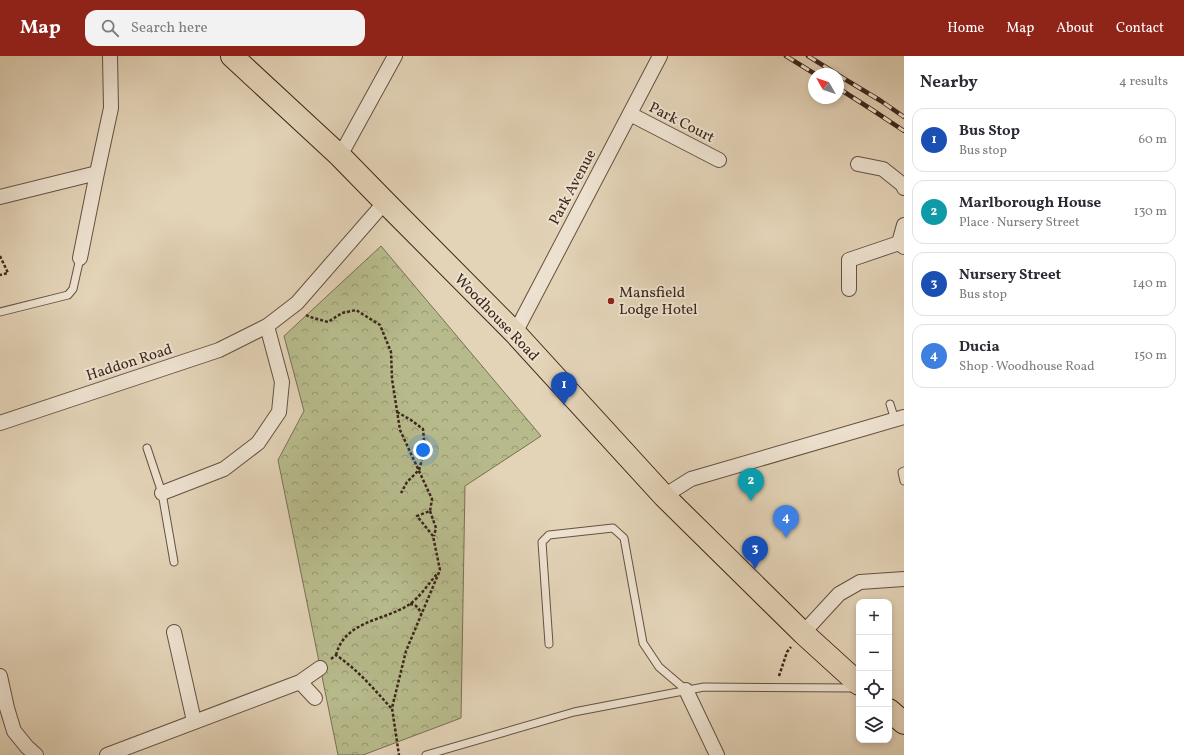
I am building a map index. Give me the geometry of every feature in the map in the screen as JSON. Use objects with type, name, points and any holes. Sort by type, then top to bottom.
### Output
[{"type":"highway","name":"Woodhouse Road","points":[[232,56],[340,156],[515,334],[664,496],[802,633],[856,681]]},
{"type":"highway","points":[[892,713],[904,723]]},
{"type":"street","points":[[80,258],[111,108],[110,56]]},
{"type":"street","points":[[340,156],[395,56]]},
{"type":"street","name":"Park Avenue","points":[[515,334],[660,56]]},
{"type":"street","name":"Park Court","points":[[630,114],[719,160]]},
{"type":"street","points":[[858,164],[884,169],[903,184],[904,188]]},
{"type":"street","points":[[0,197],[97,173]]},
{"type":"street","name":"Haddon Road","points":[[0,423],[219,350],[267,326],[297,303],[385,202]]},
{"type":"street","points":[[849,289],[849,260],[901,245],[904,225]]},
{"type":"street","points":[[162,493],[224,470],[258,443],[279,412],[282,382],[267,326]]},
{"type":"street","points":[[664,496],[691,479],[900,418]]},
{"type":"street","points":[[802,633],[840,594],[860,582],[904,579]]},
{"type":"street","points":[[174,632],[194,721]]},
{"type":"street","points":[[107,755],[300,682],[320,668]]},
{"type":"street","points":[[0,676],[7,708],[14,730],[27,747],[36,755]]},
{"type":"street","points":[[300,682],[315,698]]},
{"type":"street","points":[[686,690],[717,755]]},
{"type":"lane","points":[[0,312],[68,295],[73,289],[80,258]]},
{"type":"lane","points":[[890,404],[900,418]]},
{"type":"lane","points":[[147,448],[162,493],[174,562]]},
{"type":"lane","points":[[904,471],[902,472],[904,481]]},
{"type":"lane","points":[[549,644],[542,542],[549,535],[613,528],[624,538],[643,643],[659,667],[686,690]]},
{"type":"lane","points":[[426,755],[574,712],[704,687],[856,688]]},
{"type":"path","points":[[0,256],[8,273],[0,275]]},
{"type":"path","points":[[297,303],[306,315],[328,322],[342,313],[356,310],[380,325],[391,352],[392,379],[400,430],[432,499],[430,511],[436,528],[434,536],[440,570],[406,651],[392,708],[399,755]]},
{"type":"path","points":[[397,412],[423,429],[425,449],[419,470],[407,482],[401,493]]},
{"type":"path","points":[[430,511],[417,516],[434,536]]},
{"type":"path","points":[[320,668],[336,655],[345,636],[358,627],[410,604],[440,570]]},
{"type":"path","points":[[410,604],[419,608],[421,615]]},
{"type":"path","points":[[776,688],[786,652],[802,633]]},
{"type":"path","points":[[336,655],[364,677],[392,708]]},
{"type":"green space","points":[[381,246],[541,436],[465,486],[461,718],[363,755],[338,755],[278,460],[304,411],[284,336]]},
{"type":"railway","points":[[786,56],[808,70]]},
{"type":"railway","points":[[808,56],[827,68]]},
{"type":"railway","points":[[844,79],[904,117]]},
{"type":"railway","points":[[844,92],[904,131]]},
{"type":"place","name":"Mansfield Lodge Hotel","points":[[611,301]]},
{"type":"place","name":"Bus Stop","points":[[564,405]]},
{"type":"place","name":"Marlborough House","points":[[751,501]]},
{"type":"place","name":"Ducia","points":[[786,538]]},
{"type":"place","name":"Nursery Street","points":[[755,569]]}]
